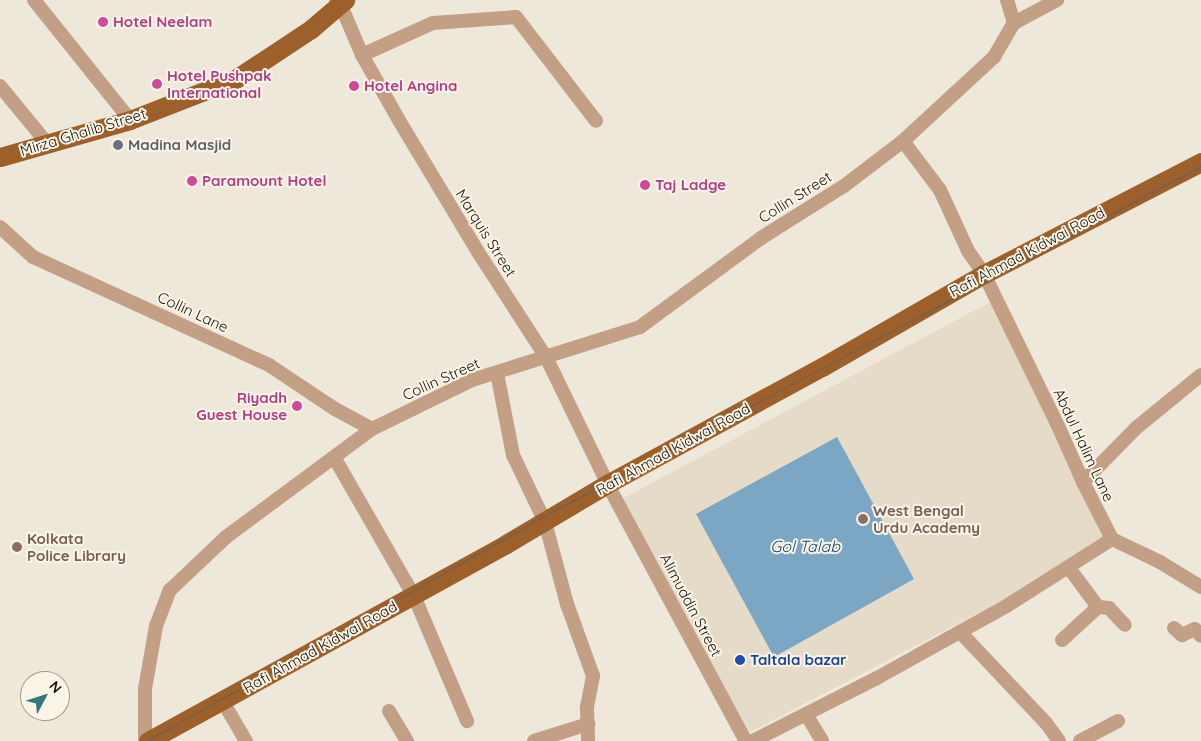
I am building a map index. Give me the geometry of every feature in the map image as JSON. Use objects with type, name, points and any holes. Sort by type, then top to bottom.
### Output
[{"type":"main road","name":"Mirza Ghalib Street","points":[[0,157],[130,120],[237,78],[311,29],[340,1]]},
{"type":"main road","name":"Rafi Ahmad Kidwai Road","points":[[146,741],[414,596],[608,484],[822,367],[984,274],[1201,162]]},
{"type":"street","points":[[34,0],[130,120]]},
{"type":"street","points":[[1007,0],[1014,23],[1057,0]]},
{"type":"street","name":"Marquis Street","points":[[340,1],[362,55],[478,252],[546,357],[608,484]]},
{"type":"street","points":[[362,55],[433,23],[516,17],[596,121]]},
{"type":"street","name":"Collin Street","points":[[146,741],[145,689],[156,626],[170,590],[226,537],[372,429],[472,380],[640,327],[761,238],[844,186],[903,141],[994,57],[1014,23]]},
{"type":"street","points":[[0,86],[48,144]]},
{"type":"street","points":[[903,141],[940,190],[968,251],[984,274]]},
{"type":"street","name":"Collin Lane","points":[[0,227],[33,257],[269,365],[335,409],[372,429]]},
{"type":"street","name":"Abdul Halim Lane","points":[[984,274],[1112,539]]},
{"type":"street","points":[[497,373],[514,455],[545,522],[567,604],[593,676],[587,708],[588,741]]},
{"type":"street","points":[[1083,482],[1136,428],[1201,375]]},
{"type":"street","points":[[334,457],[414,596],[467,721]]},
{"type":"street","name":"Alimuddin Street","points":[[608,484],[746,741]]},
{"type":"street","points":[[753,741],[960,632],[1069,568],[1112,539],[1160,562],[1201,587]]},
{"type":"street","points":[[1069,568],[1098,607]]},
{"type":"street","points":[[1062,640],[1098,607],[1109,608],[1125,625]]},
{"type":"street","points":[[1174,628],[1182,636],[1195,629],[1201,636]]},
{"type":"street","points":[[960,632],[1059,741]]},
{"type":"street","points":[[222,700],[246,741]]},
{"type":"street","points":[[389,711],[407,741]]},
{"type":"street","points":[[806,714],[822,741]]},
{"type":"street","points":[[1080,741],[1118,721]]},
{"type":"street","points":[[534,741],[588,724]]},
{"type":"shaded area","name":"West Bengal Urdu Academy","points":[[990,302],[1106,536],[1009,597],[750,732],[618,501]]},
{"type":"water","name":"Gol Talab","points":[[837,437],[914,579],[774,657],[696,514]]},
{"type":"tram line","points":[[147,741],[563,506],[1201,166]]},
{"type":"place","name":"Hotel Neelam","points":[[103,22]]},
{"type":"place","name":"Hotel Pushpak International","points":[[157,84]]},
{"type":"place","name":"Hotel Angina","points":[[354,86]]},
{"type":"place","name":"Madina Masjid","points":[[118,145]]},
{"type":"place","name":"Paramount Hotel","points":[[192,181]]},
{"type":"place","name":"Taj Ladge","points":[[645,185]]},
{"type":"place","name":"Riyadh Guest House","points":[[297,406]]},
{"type":"place","name":"West Bengal Urdu Academy","points":[[863,519]]},
{"type":"place","name":"Kolkata Police Library","points":[[17,547]]},
{"type":"place","name":"Taltala bazar","points":[[740,660]]}]
